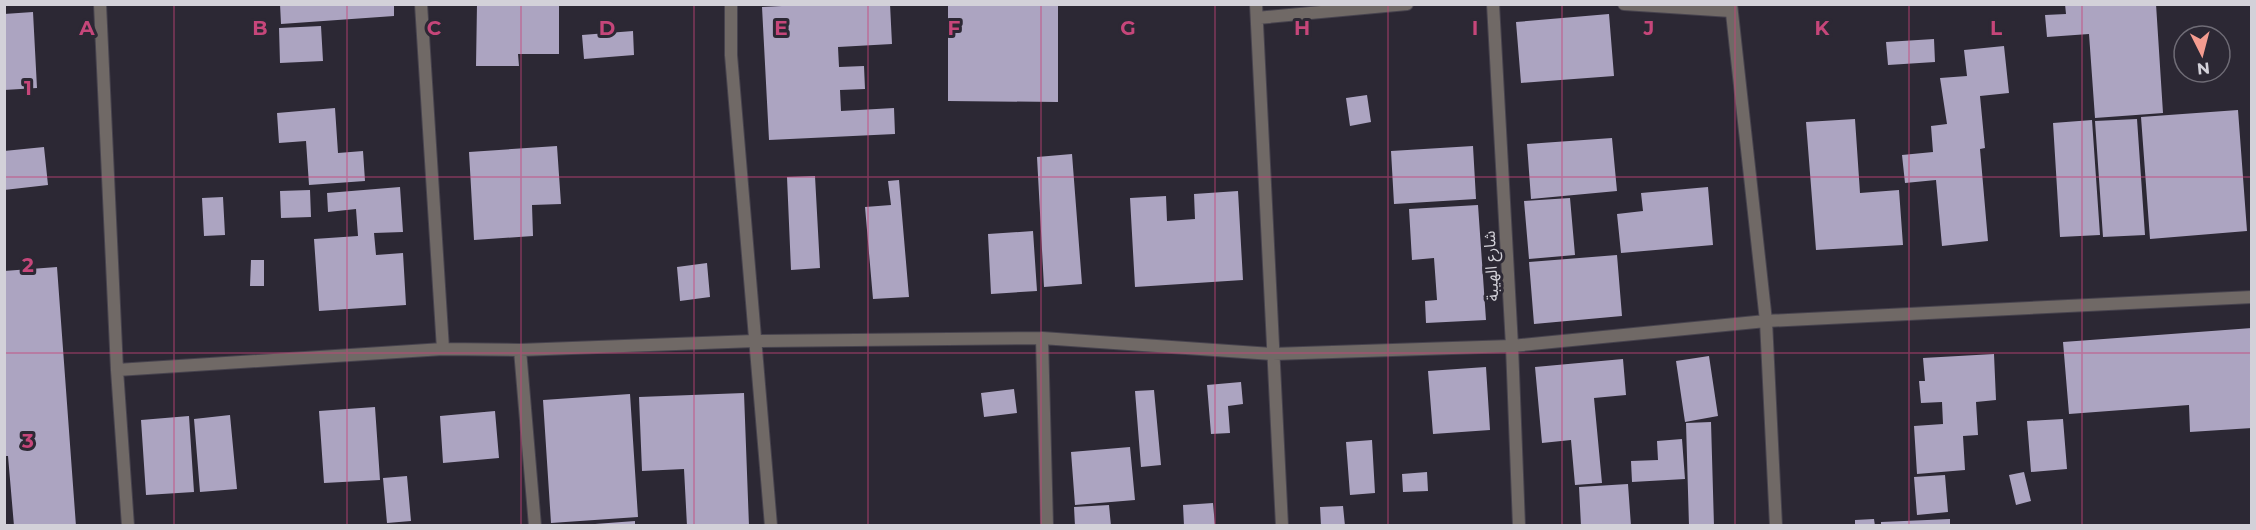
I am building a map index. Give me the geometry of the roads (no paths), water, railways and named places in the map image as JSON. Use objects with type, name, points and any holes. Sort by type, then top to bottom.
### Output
[{"type":"street","points":[[100,4],[117,370],[128,525]]},
{"type":"street","points":[[421,4],[443,349]]},
{"type":"street","points":[[731,4],[731,55],[771,525]]},
{"type":"street","points":[[1256,4],[1282,525]]},
{"type":"street","points":[[1257,18],[1407,4]]},
{"type":"street","name":"شارع الهيبة","points":[[1493,4],[1512,346],[1519,525]]},
{"type":"street","points":[[1624,4],[1731,8],[1766,321],[1776,525]]},
{"type":"street","points":[[117,370],[443,349],[520,350],[754,340],[1042,338],[1274,354],[1512,346],[1766,321],[2252,297]]},
{"type":"street","points":[[1042,338],[1047,525]]},
{"type":"street","points":[[520,350],[535,525]]}]
